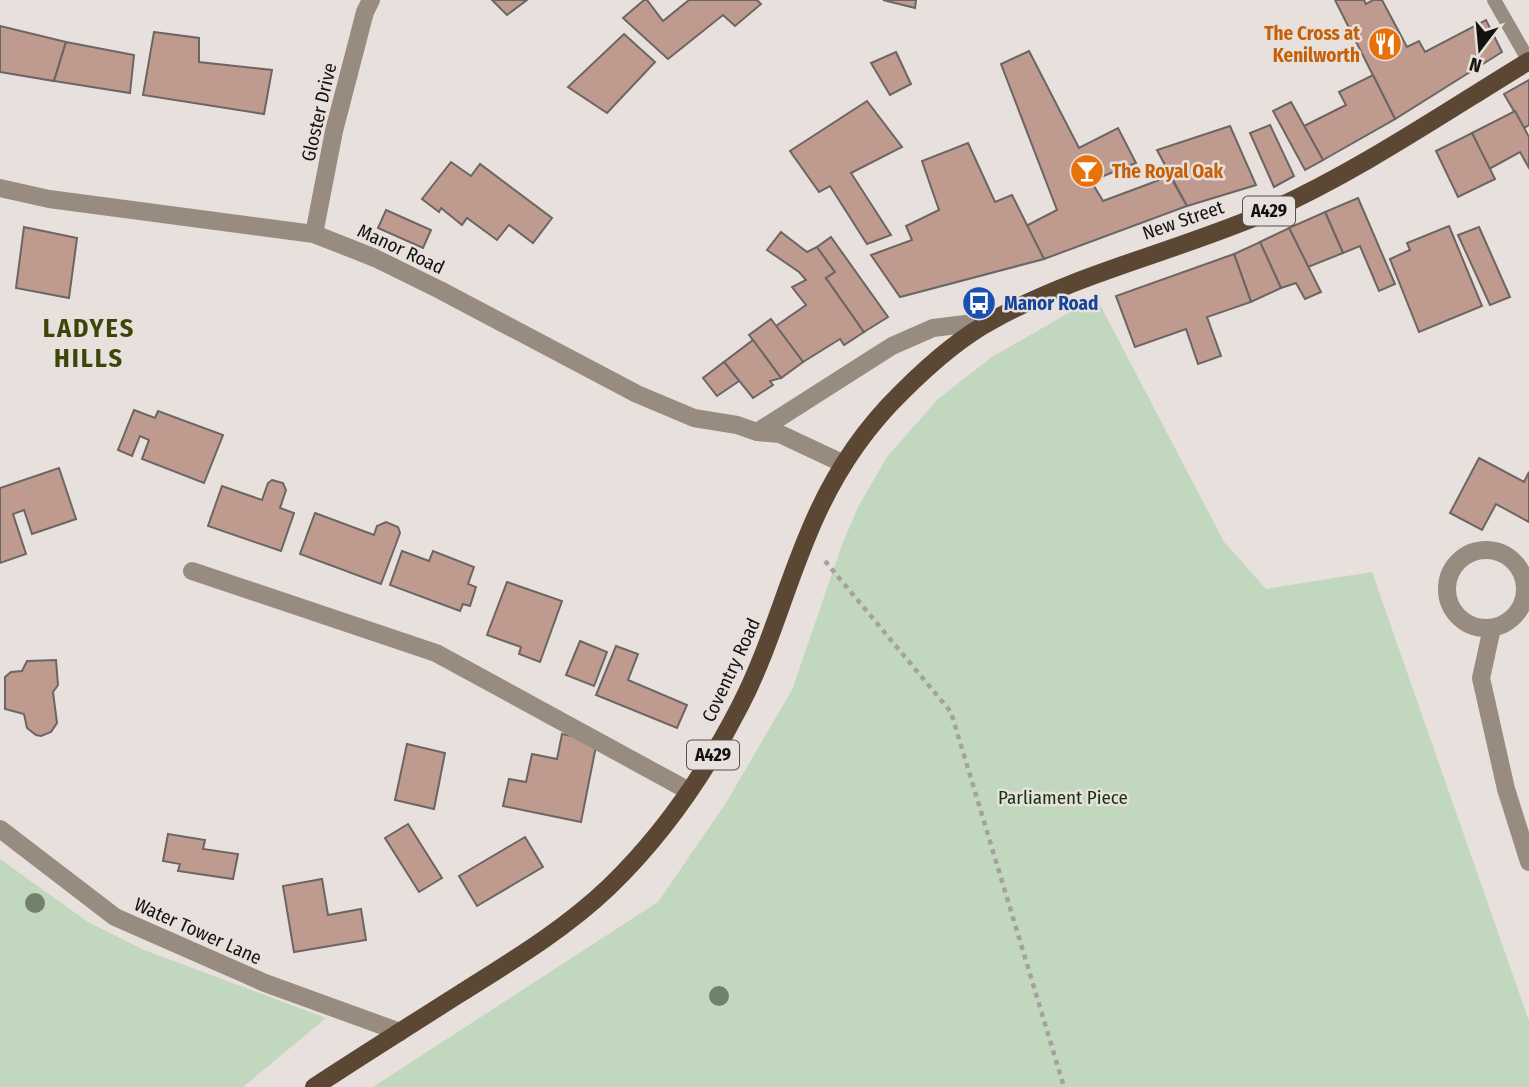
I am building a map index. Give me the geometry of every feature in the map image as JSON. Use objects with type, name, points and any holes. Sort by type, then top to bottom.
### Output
[{"type":"main road","name":"New Street","points":[[990,321],[1080,280],[1225,229],[1304,195],[1529,61]]},
{"type":"main road","name":"Coventry Road","points":[[314,1087],[506,965],[579,912],[608,888],[635,860],[712,758],[754,677],[806,539],[844,464],[871,424],[902,391],[938,359],[990,321]]},
{"type":"street","name":"Gloster Drive","points":[[314,234],[334,131],[365,12],[371,0]]},
{"type":"street","name":"Manor Road","points":[[0,188],[49,200],[314,234],[375,258],[418,279],[637,394],[694,418],[780,435],[844,464]]},
{"type":"street","points":[[757,432],[892,346],[933,328],[990,321]]},
{"type":"street","points":[[1482,550],[1508,556],[1524,577],[1526,590],[1523,604],[1516,616],[1505,624],[1492,628],[1471,626],[1459,618],[1450,605],[1446,591],[1448,576],[1455,564],[1465,555],[1482,550]]},
{"type":"street","points":[[192,571],[436,653],[689,791]]},
{"type":"street","points":[[1492,628],[1481,678],[1506,789],[1529,862]]},
{"type":"street","name":"Water Tower Lane","points":[[0,829],[115,917],[265,983],[400,1032]]},
{"type":"lane","points":[[1494,0],[1529,61]]},
{"type":"path","points":[[806,539],[951,712],[1064,1087]]},
{"type":"green space","name":"Parliament Piece","points":[[1096,297],[1224,542],[1266,589],[1372,572],[1529,1021],[1529,1087],[373,1087],[658,902],[726,803],[792,690],[842,545],[858,507],[887,457],[938,399],[992,357]]},
{"type":"green space","points":[[0,859],[88,922],[144,950],[326,1018],[243,1087],[0,1087]]},
{"type":"building","points":[[492,0],[527,0],[507,15]]},
{"type":"building","points":[[647,0],[663,21],[689,0],[757,0],[761,4],[735,26],[723,15],[668,59],[623,18]]},
{"type":"building","points":[[883,0],[916,0],[915,8]]},
{"type":"building","points":[[1335,0],[1364,0],[1366,4],[1373,0],[1382,0],[1407,47],[1419,41],[1425,52],[1486,20],[1502,52],[1395,119]]},
{"type":"building","points":[[0,26],[66,42],[54,81],[0,72]]},
{"type":"building","points":[[154,32],[199,38],[199,62],[272,70],[264,114],[143,95]]},
{"type":"building","points":[[624,34],[655,62],[607,113],[568,87]]},
{"type":"building","points":[[66,42],[134,55],[130,93],[54,81]]},
{"type":"building","points":[[1029,51],[1079,148],[1118,128],[1136,163],[1091,181],[1103,201],[1170,176],[1187,206],[1044,259],[1026,226],[1057,210],[1001,64]]},
{"type":"building","points":[[896,52],[911,84],[890,95],[871,63]]},
{"type":"building","points":[[1373,75],[1395,119],[1323,160],[1304,126],[1346,105],[1339,92]]},
{"type":"building","points":[[1529,80],[1529,125],[1524,128],[1504,94]]},
{"type":"building","points":[[867,101],[902,147],[851,173],[891,235],[867,244],[830,186],[819,192],[790,151]]},
{"type":"building","points":[[1291,102],[1323,160],[1305,170],[1273,111]]},
{"type":"building","points":[[1515,111],[1529,137],[1529,168],[1520,152],[1489,169],[1472,133]]},
{"type":"building","points":[[1270,125],[1294,176],[1274,187],[1250,133]]},
{"type":"building","points":[[1230,126],[1256,185],[1187,206],[1157,150]]},
{"type":"building","points":[[1472,133],[1495,179],[1458,197],[1436,151]]},
{"type":"building","points":[[968,143],[995,202],[1012,195],[1044,259],[900,297],[871,255],[912,240],[906,226],[939,210],[922,161]]},
{"type":"building","points":[[451,162],[471,176],[480,164],[552,218],[533,243],[509,225],[497,240],[467,218],[462,225],[441,208],[439,212],[422,199]]},
{"type":"building","points":[[1358,198],[1395,284],[1379,291],[1360,246],[1343,253],[1325,212]]},
{"type":"building","points":[[386,210],[431,230],[423,248],[378,228]]},
{"type":"building","points":[[1325,212],[1343,253],[1308,267],[1289,228]]},
{"type":"building","points":[[1449,226],[1482,306],[1419,332],[1390,259],[1410,250],[1407,243]]},
{"type":"building","points":[[24,227],[77,238],[69,298],[16,288]]},
{"type":"building","points":[[1479,227],[1510,297],[1490,305],[1458,235]]},
{"type":"building","points":[[1289,228],[1321,292],[1305,299],[1296,283],[1281,288],[1260,242]]},
{"type":"building","points":[[781,232],[807,252],[817,247],[835,272],[826,278],[864,332],[844,345],[840,339],[803,362],[776,326],[806,305],[792,287],[806,280],[767,250]]},
{"type":"building","points":[[831,237],[888,317],[864,332],[826,278],[835,272],[817,247]]},
{"type":"building","points":[[1260,242],[1281,288],[1251,302],[1234,254]]},
{"type":"building","points":[[1234,254],[1251,302],[1207,317],[1221,356],[1198,364],[1186,329],[1135,347],[1116,296]]},
{"type":"building","points":[[771,319],[803,362],[781,378],[749,335]]},
{"type":"building","points":[[753,340],[781,378],[770,381],[773,385],[753,398],[724,362]]},
{"type":"building","points":[[724,362],[739,381],[717,396],[703,378]]},
{"type":"building","points":[[134,410],[155,418],[158,411],[223,435],[204,483],[142,459],[149,440],[140,436],[132,456],[118,450]]},
{"type":"building","points":[[1479,458],[1524,482],[1529,472],[1529,522],[1496,504],[1482,530],[1450,513]]},
{"type":"building","points":[[59,468],[76,519],[32,534],[24,510],[13,514],[26,554],[0,563],[0,488]]},
{"type":"building","points":[[272,480],[283,483],[286,490],[280,508],[294,513],[281,551],[208,526],[222,486],[262,500],[268,483]]},
{"type":"building","points":[[315,513],[374,535],[377,526],[386,522],[398,527],[400,533],[381,584],[300,554]]},
{"type":"building","points":[[402,551],[429,561],[433,551],[474,567],[468,584],[476,587],[470,606],[463,604],[460,611],[390,585]]},
{"type":"building","points":[[507,582],[562,601],[540,662],[519,654],[521,647],[487,635]]},
{"type":"building","points":[[580,641],[607,652],[594,686],[566,675]]},
{"type":"building","points":[[616,646],[638,654],[628,680],[687,705],[677,728],[596,695]]},
{"type":"building","points":[[56,660],[58,685],[53,692],[57,723],[51,732],[36,735],[27,728],[24,714],[5,709],[5,677],[11,672],[22,671],[27,661]]},
{"type":"building","points":[[562,734],[597,741],[581,822],[503,806],[509,779],[526,782],[532,754],[557,759]]},
{"type":"building","points":[[407,744],[445,753],[434,809],[395,800]]},
{"type":"building","points":[[408,824],[442,878],[419,892],[385,838]]},
{"type":"building","points":[[168,834],[205,840],[203,849],[238,854],[233,879],[178,871],[180,864],[163,861]]},
{"type":"building","points":[[525,837],[543,867],[477,906],[459,876]]},
{"type":"building","points":[[322,879],[328,915],[361,909],[366,940],[294,952],[283,886]]},
{"type":"place","name":"The Cross at Kenilworth","points":[[1385,44]]},
{"type":"place","name":"The Royal Oak","points":[[1087,171]]},
{"type":"place","name":"Manor Road","points":[[979,303]]},
{"type":"district","name":"LADYES HILLS","points":[[89,343]]}]
